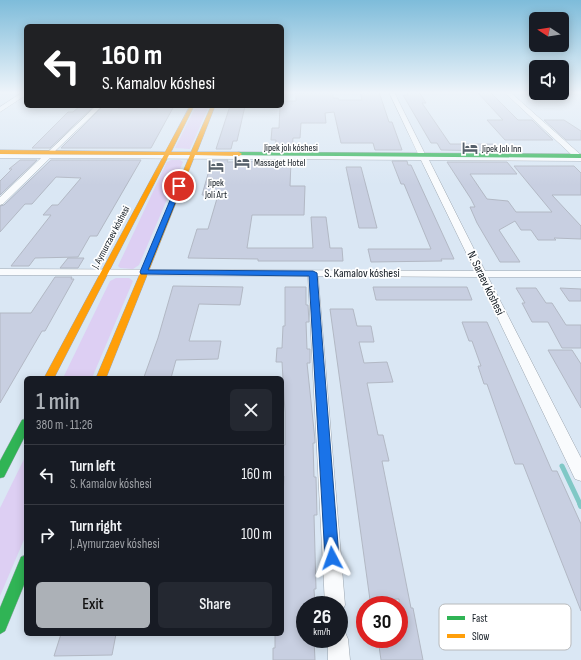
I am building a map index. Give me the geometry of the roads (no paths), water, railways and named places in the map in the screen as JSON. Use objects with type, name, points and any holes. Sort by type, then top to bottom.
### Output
[{"type":"street","points":[[0,202],[82,123]]},
{"type":"street","name":"J. Aymurzaev kóshesi","points":[[50,376],[183,123]]},
{"type":"street","points":[[102,376],[205,123]]},
{"type":"street","name":"N. Saraev kóshesi","points":[[407,123],[581,474]]},
{"type":"street","points":[[541,123],[580,157]]},
{"type":"street","name":"Jipek jolı kóshesi","points":[[0,152],[191,156],[580,157]]},
{"type":"street","name":"Jipek jolı kóshesi","points":[[0,156],[49,154]]},
{"type":"street","name":"S. Kamalov kóshesi","points":[[0,272],[581,274]]},
{"type":"street","points":[[313,273],[334,596]]},
{"type":"street","points":[[0,473],[24,427]]},
{"type":"street","points":[[0,626],[24,567]]},
{"type":"street","points":[[338,648],[339,660]]},
{"type":"waterway","points":[[562,466],[580,504]]},
{"type":"place","name":"Jipek Jolı Inn","points":[[470,148]]},
{"type":"place","name":"Massaget Hotel","points":[[242,162]]},
{"type":"place","name":"Jipek Joli Art","points":[[216,166]]}]
